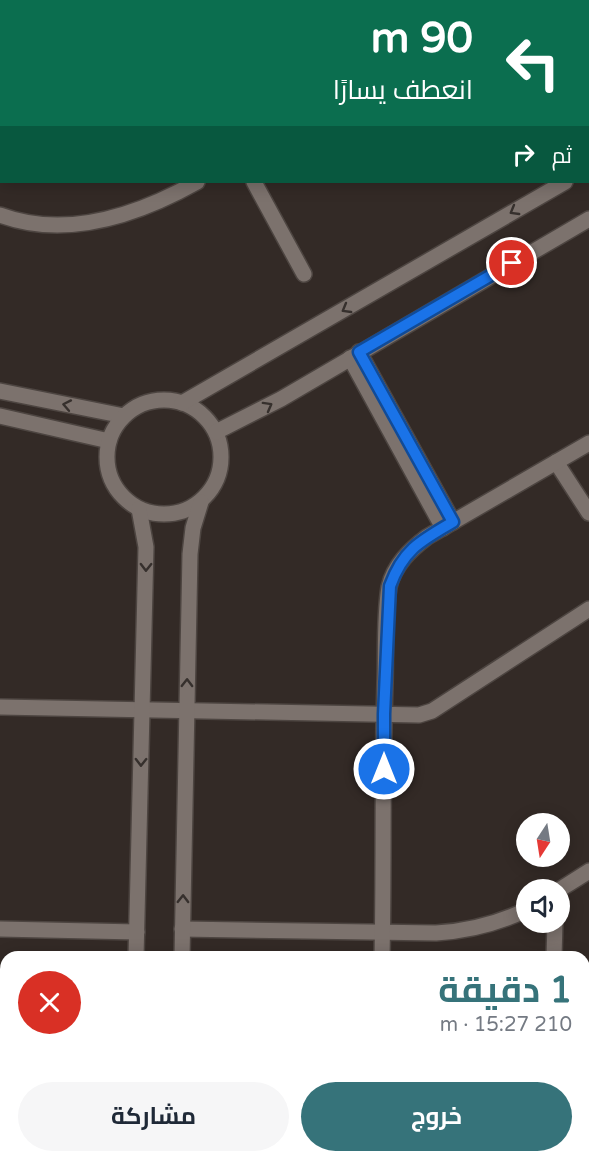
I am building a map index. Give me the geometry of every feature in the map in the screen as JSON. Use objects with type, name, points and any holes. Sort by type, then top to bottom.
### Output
[{"type":"street","points":[[0,214],[41,224],[68,225],[95,222],[146,208],[171,197],[192,183]]},
{"type":"street","points":[[255,183],[304,273]]},
{"type":"street","points":[[182,403],[563,183]]},
{"type":"street","points":[[216,432],[267,407],[589,219]]},
{"type":"street","points":[[354,355],[448,525]]},
{"type":"street","points":[[0,391],[124,416]]},
{"type":"street","points":[[166,400],[182,403],[195,409],[207,419],[216,432],[221,447],[220,470],[211,490],[201,502],[187,510],[171,514],[155,514],[139,509],[118,492],[111,481],[107,461],[109,441],[118,423],[136,407],[166,400]]},
{"type":"street","points":[[0,416],[109,441]]},
{"type":"street","points":[[382,951],[384,719],[390,586],[397,566],[410,550],[448,525],[589,442]]},
{"type":"street","points":[[556,462],[589,513]]},
{"type":"street","points":[[182,951],[190,554],[193,528],[201,502]]},
{"type":"street","points":[[136,951],[146,547],[139,509]]},
{"type":"street","points":[[384,719],[419,715],[432,711],[589,609]]},
{"type":"street","points":[[0,708],[142,714],[384,719],[420,724],[436,719],[589,620]]},
{"type":"street","points":[[0,716],[142,714]]},
{"type":"street","points":[[570,883],[589,871]]},
{"type":"street","points":[[182,929],[436,933],[461,931],[493,924],[516,914]]},
{"type":"street","points":[[0,929],[137,932]]},
{"type":"street","points":[[545,951],[546,933]]},
{"type":"street","points":[[554,951],[555,933]]},
{"type":"route","points":[[384,769],[384,714],[390,586],[397,566],[410,550],[453,522],[359,352],[512,263]]}]
